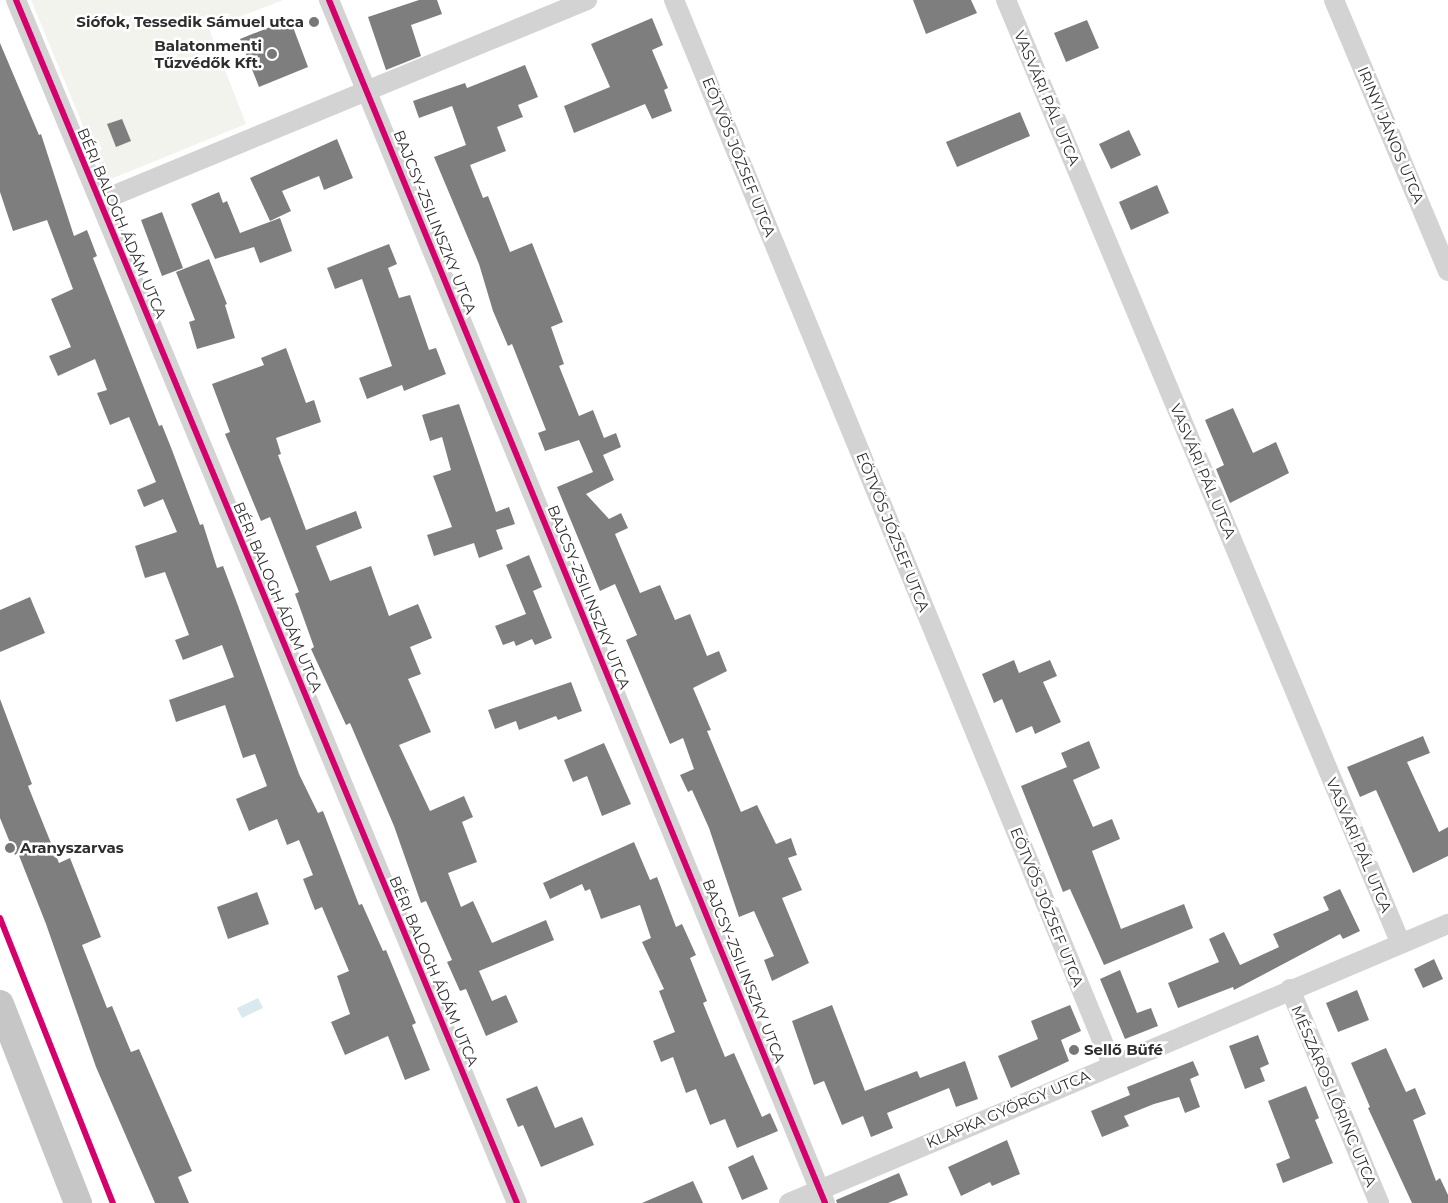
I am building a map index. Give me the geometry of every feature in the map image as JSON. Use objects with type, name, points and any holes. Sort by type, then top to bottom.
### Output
[{"type":"main road","points":[[0,1004],[78,1203]]},
{"type":"street","name":"BÉRI BALOGH ÁDÁM UTCA","points":[[16,0],[517,1203]]},
{"type":"street","name":"BAJCSY-ZSILINSZKY UTCA","points":[[329,0],[823,1196]]},
{"type":"street","points":[[100,201],[587,0]]},
{"type":"street","name":"EÖTVÖS JÓZSEF UTCA","points":[[674,0],[1112,1064]]},
{"type":"street","name":"VASVÁRI PÁL UTCA","points":[[1006,0],[1400,942]]},
{"type":"street","name":"IRINYI JÁNOS UTCA","points":[[1334,0],[1448,271]]},
{"type":"street","name":"KLAPKA GYÖRGY UTCA","points":[[789,1203],[823,1196],[1112,1064],[1400,942],[1446,931]]},
{"type":"street","name":"MÉSZÁROS LŐRINC UTCA","points":[[1290,989],[1379,1203]]},
{"type":"shaded area","points":[[31,0],[283,0],[209,29],[246,124],[106,181]]},
{"type":"shaded area","points":[[258,998],[263,1008],[242,1018],[237,1008]]},
{"type":"building","points":[[419,0],[437,0],[442,14],[411,25],[421,56],[386,70],[368,17]]},
{"type":"building","points":[[913,0],[971,0],[977,13],[926,34]]},
{"type":"building","points":[[652,18],[663,45],[652,50],[668,88],[664,90],[672,111],[652,119],[645,104],[574,133],[564,106],[610,87],[591,44]]},
{"type":"building","points":[[290,19],[308,67],[259,87],[240,39]]},
{"type":"building","points":[[1087,20],[1099,48],[1066,62],[1054,33]]},
{"type":"building","points":[[0,43],[39,135],[41,134],[74,236],[87,230],[97,256],[93,258],[159,426],[162,425],[200,525],[203,524],[217,568],[223,566],[299,774],[318,813],[323,811],[359,905],[362,904],[383,951],[386,950],[416,1023],[412,1025],[430,1070],[405,1080],[388,1036],[345,1055],[331,1022],[350,1014],[337,976],[349,971],[322,907],[315,910],[303,879],[313,875],[299,840],[287,845],[277,819],[249,831],[236,799],[267,786],[255,754],[243,758],[225,705],[176,722],[169,700],[234,677],[222,645],[183,660],[175,640],[189,635],[165,572],[145,578],[135,546],[177,532],[163,499],[144,507],[137,490],[156,482],[129,417],[110,425],[97,393],[107,390],[95,359],[58,376],[49,356],[71,347],[51,299],[73,289],[47,220],[13,231],[0,192]]},
{"type":"building","points":[[525,65],[538,97],[518,105],[523,117],[497,127],[506,151],[470,165],[483,198],[488,196],[510,252],[532,243],[563,322],[551,327],[564,364],[559,366],[579,416],[593,410],[604,438],[616,433],[621,447],[603,455],[614,480],[586,494],[609,519],[621,513],[628,528],[615,534],[640,593],[660,585],[675,620],[690,614],[707,656],[719,651],[727,671],[693,688],[711,730],[707,731],[741,812],[757,805],[776,844],[791,838],[797,855],[788,858],[802,890],[782,898],[809,963],[772,981],[764,960],[774,956],[754,911],[739,917],[709,828],[692,790],[688,792],[680,775],[694,769],[683,738],[670,744],[626,640],[637,635],[615,584],[600,591],[557,487],[593,472],[579,440],[545,451],[538,433],[546,430],[512,344],[508,346],[493,311],[479,264],[434,157],[466,145],[452,106],[419,118],[413,101],[465,83],[467,88]]},
{"type":"building","points":[[1020,112],[1030,136],[957,167],[946,142]]},
{"type":"building","points":[[122,119],[131,141],[116,147],[107,124]]},
{"type":"building","points":[[1129,130],[1141,155],[1111,169],[1099,144]]},
{"type":"building","points":[[337,139],[353,178],[324,190],[319,176],[282,191],[291,211],[270,221],[250,178]]},
{"type":"building","points":[[1157,185],[1169,213],[1131,230],[1119,202]]},
{"type":"building","points":[[219,192],[223,203],[227,201],[240,233],[280,218],[292,251],[260,263],[254,247],[215,259],[191,204]]},
{"type":"building","points":[[162,212],[183,268],[162,276],[141,220]]},
{"type":"building","points":[[389,244],[397,264],[388,268],[399,298],[410,295],[429,350],[436,348],[446,374],[404,391],[402,385],[367,399],[359,378],[392,366],[362,279],[335,289],[327,268]]},
{"type":"building","points":[[209,259],[227,304],[225,305],[235,338],[197,349],[189,322],[195,320],[176,272]]},
{"type":"building","points":[[286,348],[306,403],[314,400],[321,422],[276,438],[281,454],[278,455],[306,530],[356,511],[362,528],[316,546],[330,581],[371,566],[389,616],[418,604],[432,638],[410,647],[421,674],[408,679],[431,732],[399,745],[430,811],[464,796],[473,817],[462,822],[477,862],[448,873],[461,907],[473,901],[492,943],[546,920],[554,940],[479,971],[492,1001],[506,995],[518,1022],[486,1036],[466,989],[460,991],[447,962],[452,960],[426,901],[421,903],[394,826],[350,723],[346,725],[311,649],[314,647],[295,594],[299,592],[270,517],[261,521],[225,434],[230,432],[212,384],[264,365],[261,358]]},
{"type":"building","points":[[459,404],[496,512],[509,507],[515,524],[496,530],[503,549],[479,558],[474,543],[434,556],[427,535],[452,527],[433,476],[451,470],[442,437],[430,441],[422,415]]},
{"type":"building","points":[[1233,408],[1253,453],[1276,442],[1289,473],[1230,503],[1216,469],[1224,465],[1205,420]]},
{"type":"building","points":[[529,555],[542,587],[533,591],[552,638],[535,645],[532,639],[516,646],[514,641],[503,645],[495,626],[526,614],[506,565]]},
{"type":"building","points":[[30,597],[45,633],[0,652],[0,610]]},
{"type":"building","points":[[1014,660],[1019,673],[1050,660],[1057,676],[1043,682],[1061,722],[1035,734],[1032,726],[1016,733],[1002,699],[994,703],[982,674]]},
{"type":"building","points":[[571,682],[582,711],[558,720],[556,716],[519,730],[516,721],[495,729],[488,710]]},
{"type":"building","points":[[0,699],[32,784],[28,786],[59,863],[70,858],[101,937],[82,945],[107,1008],[112,1006],[131,1052],[139,1049],[192,1171],[178,1177],[189,1203],[155,1203],[96,1067],[46,924],[18,853],[15,855],[0,818]]},
{"type":"building","points":[[1423,736],[1430,753],[1407,762],[1439,832],[1448,827],[1448,856],[1413,873],[1376,790],[1360,797],[1347,767]]},
{"type":"building","points":[[1089,741],[1100,768],[1073,780],[1093,827],[1112,819],[1120,839],[1092,851],[1121,929],[1184,904],[1193,928],[1104,965],[1070,889],[1063,892],[1021,786],[1067,767],[1061,753]]},
{"type":"building","points":[[604,743],[631,804],[602,816],[587,776],[573,782],[564,760]]},
{"type":"building","points":[[634,842],[650,880],[657,877],[676,927],[682,924],[696,955],[690,958],[707,1001],[703,1003],[725,1057],[734,1053],[762,1117],[770,1113],[778,1131],[737,1148],[725,1119],[710,1125],[696,1089],[686,1093],[673,1057],[661,1062],[653,1041],[675,1032],[659,991],[664,989],[642,942],[651,938],[640,905],[601,919],[590,889],[585,891],[582,884],[550,899],[543,883]]},
{"type":"building","points":[[1340,889],[1360,931],[1343,939],[1340,934],[1234,990],[1233,987],[1178,1008],[1168,983],[1219,962],[1209,939],[1224,932],[1240,965],[1279,947],[1273,934],[1329,910],[1323,897]]},
{"type":"building","points":[[257,892],[269,924],[228,939],[217,907]]},
{"type":"building","points":[[1434,959],[1443,979],[1423,988],[1414,969]]},
{"type":"building","points":[[1120,970],[1137,1013],[1151,1008],[1158,1026],[1125,1039],[1100,979]]},
{"type":"building","points":[[1357,990],[1369,1020],[1338,1032],[1326,1003]]},
{"type":"building","points":[[832,1005],[865,1091],[917,1071],[920,1078],[965,1061],[978,1099],[956,1107],[949,1088],[887,1113],[893,1128],[871,1137],[863,1116],[842,1125],[824,1081],[814,1085],[792,1021]]},
{"type":"building","points":[[1070,1005],[1081,1031],[1061,1040],[1069,1061],[1011,1088],[998,1056],[1038,1039],[1031,1021]]},
{"type":"building","points":[[1258,1035],[1269,1064],[1260,1068],[1265,1081],[1245,1089],[1229,1046]]},
{"type":"building","points":[[1386,1048],[1406,1092],[1415,1088],[1426,1114],[1413,1120],[1436,1181],[1440,1178],[1448,1195],[1448,1203],[1412,1203],[1368,1108],[1370,1107],[1351,1063]]},
{"type":"building","points":[[1193,1061],[1199,1075],[1190,1079],[1200,1107],[1185,1113],[1179,1097],[1154,1104],[1124,1116],[1129,1126],[1102,1137],[1091,1111],[1130,1095],[1127,1087]]},
{"type":"building","points":[[537,1086],[555,1128],[582,1117],[594,1145],[541,1167],[523,1125],[518,1127],[506,1099]]},
{"type":"building","points":[[1306,1086],[1319,1118],[1315,1120],[1333,1163],[1283,1183],[1276,1164],[1290,1158],[1268,1101]]},
{"type":"building","points":[[1007,1140],[1020,1174],[992,1186],[990,1182],[961,1196],[948,1167]]},
{"type":"building","points":[[753,1155],[768,1189],[742,1200],[728,1167]]},
{"type":"building","points":[[899,1173],[908,1195],[888,1203],[837,1203],[836,1200]]},
{"type":"building","points":[[693,1181],[703,1203],[642,1203]]},
{"type":"cycle path","points":[[16,0],[517,1203]]},
{"type":"cycle path","points":[[329,0],[825,1203]]},
{"type":"cycle path","points":[[0,918],[113,1203]]},
{"type":"place","name":"Siófok, Tessedik Sámuel utca","points":[[314,22]]},
{"type":"place","name":"Balatonmenti Tűzvédők Kft.","points":[[272,54]]},
{"type":"place","name":"Aranyszarvas","points":[[10,848]]},
{"type":"place","name":"Sellő Büfé","points":[[1074,1050]]}]
